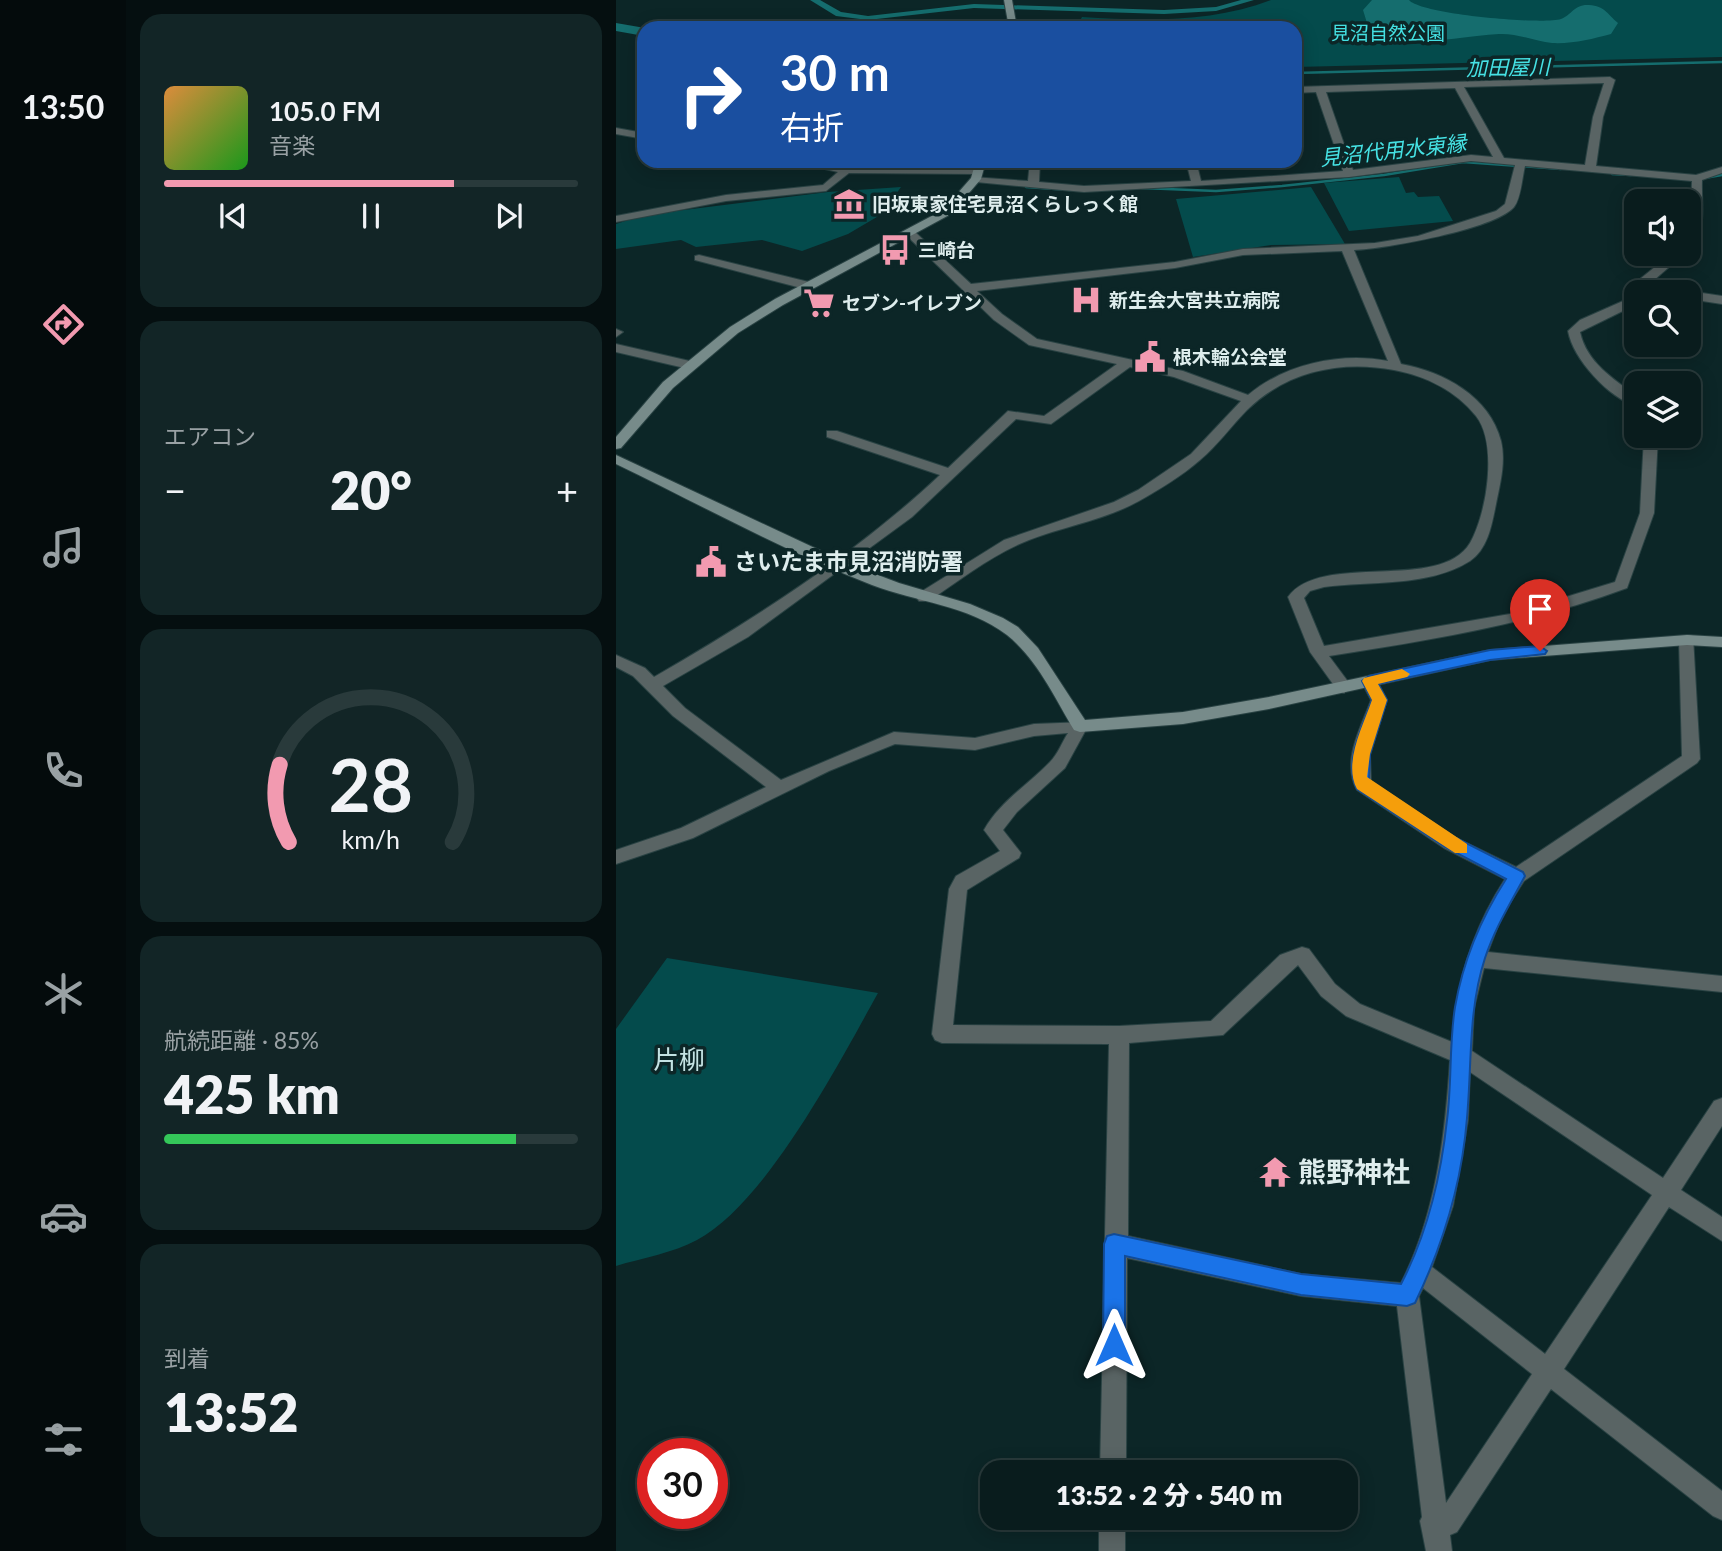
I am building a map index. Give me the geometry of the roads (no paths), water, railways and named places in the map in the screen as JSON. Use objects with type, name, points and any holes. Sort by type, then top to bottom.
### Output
[{"type":"street","points":[[1302,90],[1610,80],[1598,117],[1590,168]]},
{"type":"street","points":[[1458,85],[1500,160]]},
{"type":"street","points":[[1320,89],[1349,174]]},
{"type":"street","points":[[616,131],[637,135]]},
{"type":"street","points":[[835,168],[978,170],[1033,184],[1084,189],[1349,174],[1404,169],[1448,160],[1500,160],[1697,178],[1722,170]]},
{"type":"street","points":[[969,288],[1164,267],[1243,252],[1347,248],[1420,239],[1500,213],[1510,205],[1521,163]]},
{"type":"street","points":[[1033,184],[1034,168]]},
{"type":"street","points":[[1193,168],[1197,184]]},
{"type":"street","points":[[616,219],[726,198],[826,188],[846,170]]},
{"type":"street","points":[[616,445],[652,402],[689,365],[734,330],[809,286],[911,234],[947,212],[978,170]]},
{"type":"street","points":[[1696,189],[1697,178]]},
{"type":"street","points":[[911,234],[998,317],[1033,342],[1129,362],[1207,383],[1249,400]]},
{"type":"street","points":[[1347,248],[1396,366]]},
{"type":"street","points":[[699,258],[809,286]]},
{"type":"street","points":[[1646,280],[1663,266]]},
{"type":"street","points":[[1701,297],[1722,300]]},
{"type":"street","points":[[1624,305],[1584,323],[1574,331],[1575,342],[1590,365],[1624,392]]},
{"type":"street","points":[[616,348],[689,365]]},
{"type":"street","points":[[652,685],[742,633],[907,514],[1013,414],[1046,421],[1129,362]]},
{"type":"street","points":[[924,597],[1009,544],[1121,505],[1206,449],[1249,400],[1283,379],[1320,366],[1353,362],[1396,366],[1438,379],[1464,393],[1474,403],[1494,439],[1496,473],[1484,526],[1472,552],[1432,572],[1359,576],[1305,588],[1296,597],[1318,652],[1344,687]]},
{"type":"street","points":[[832,434],[952,474]]},
{"type":"street","points":[[1318,652],[1499,624],[1590,597],[1622,584],[1647,513],[1650,448]]},
{"type":"street","points":[[616,459],[837,565],[987,617],[1015,633],[1038,657],[1080,726]]},
{"type":"street","points":[[616,858],[687,833],[823,767],[894,738],[975,744],[1034,730],[1183,718],[1490,655],[1687,640],[1722,642]]},
{"type":"street","points":[[1439,1551],[1433,1521],[1407,1295],[1419,1271],[1442,1206],[1457,1121],[1464,1008],[1476,959],[1493,913],[1517,876],[1691,759],[1687,640]]},
{"type":"street","points":[[616,660],[639,671],[679,712],[781,789]]},
{"type":"street","points":[[1369,681],[1379,700],[1362,754],[1359,777],[1363,785],[1450,843],[1517,876]]},
{"type":"street","points":[[1080,726],[1059,764],[1011,807],[993,830],[1012,853],[963,881],[958,889],[942,1034],[1119,1035],[1216,1029],[1287,961],[1302,955],[1328,990],[1353,1010],[1463,1056],[1722,1230]]},
{"type":"street","points":[[1476,959],[1722,984]]},
{"type":"street","points":[[1113,1460],[1119,1035]]},
{"type":"street","points":[[1433,1521],[1448,1523],[1546,1370],[1722,1108]]},
{"type":"street","points":[[1114,1244],[1301,1285],[1407,1295]]},
{"type":"street","points":[[1419,1271],[1722,1507]]},
{"type":"street","points":[[1112,1530],[1112,1551]]},
{"type":"waterway","name":"見沼代用水東縁","points":[[814,0],[839,14],[868,18],[974,6],[1164,12],[1216,9],[1250,0]]},
{"type":"waterway","name":"加田屋川","points":[[616,27],[637,31]]},
{"type":"waterway","name":"加田屋川","points":[[1302,73],[1722,62]]},
{"type":"waterway","name":"見沼代用水東縁","points":[[1142,188],[1216,191],[1282,186],[1384,175],[1463,162],[1561,169]]},
{"type":"waterway","name":"見沼代用水東縁","points":[[1612,174],[1631,175]]},
{"type":"waterway","name":"見沼代用水東縁","points":[[1699,179],[1722,175]]},
{"type":"waterway","name":"見沼代用水東縁","points":[[1026,187],[1070,190]]},
{"type":"place","name":"旧坂東家住宅見沼くらしっく館","points":[[849,204]]},
{"type":"place","name":"三崎台","points":[[895,250]]},
{"type":"place","name":"新生会大宮共立病院","points":[[1086,300]]},
{"type":"place","name":"セブン-イレブン","points":[[819,303]]},
{"type":"place","name":"根木輪公会堂","points":[[1150,357]]},
{"type":"place","name":"さいたま市見沼消防署","points":[[711,562]]},
{"type":"place","name":"熊野神社","points":[[1275,1172]]},
{"type":"district","name":"片柳","points":[[679,1060]]},
{"type":"park label","name":"見沼自然公園","points":[[1388,33]]}]
